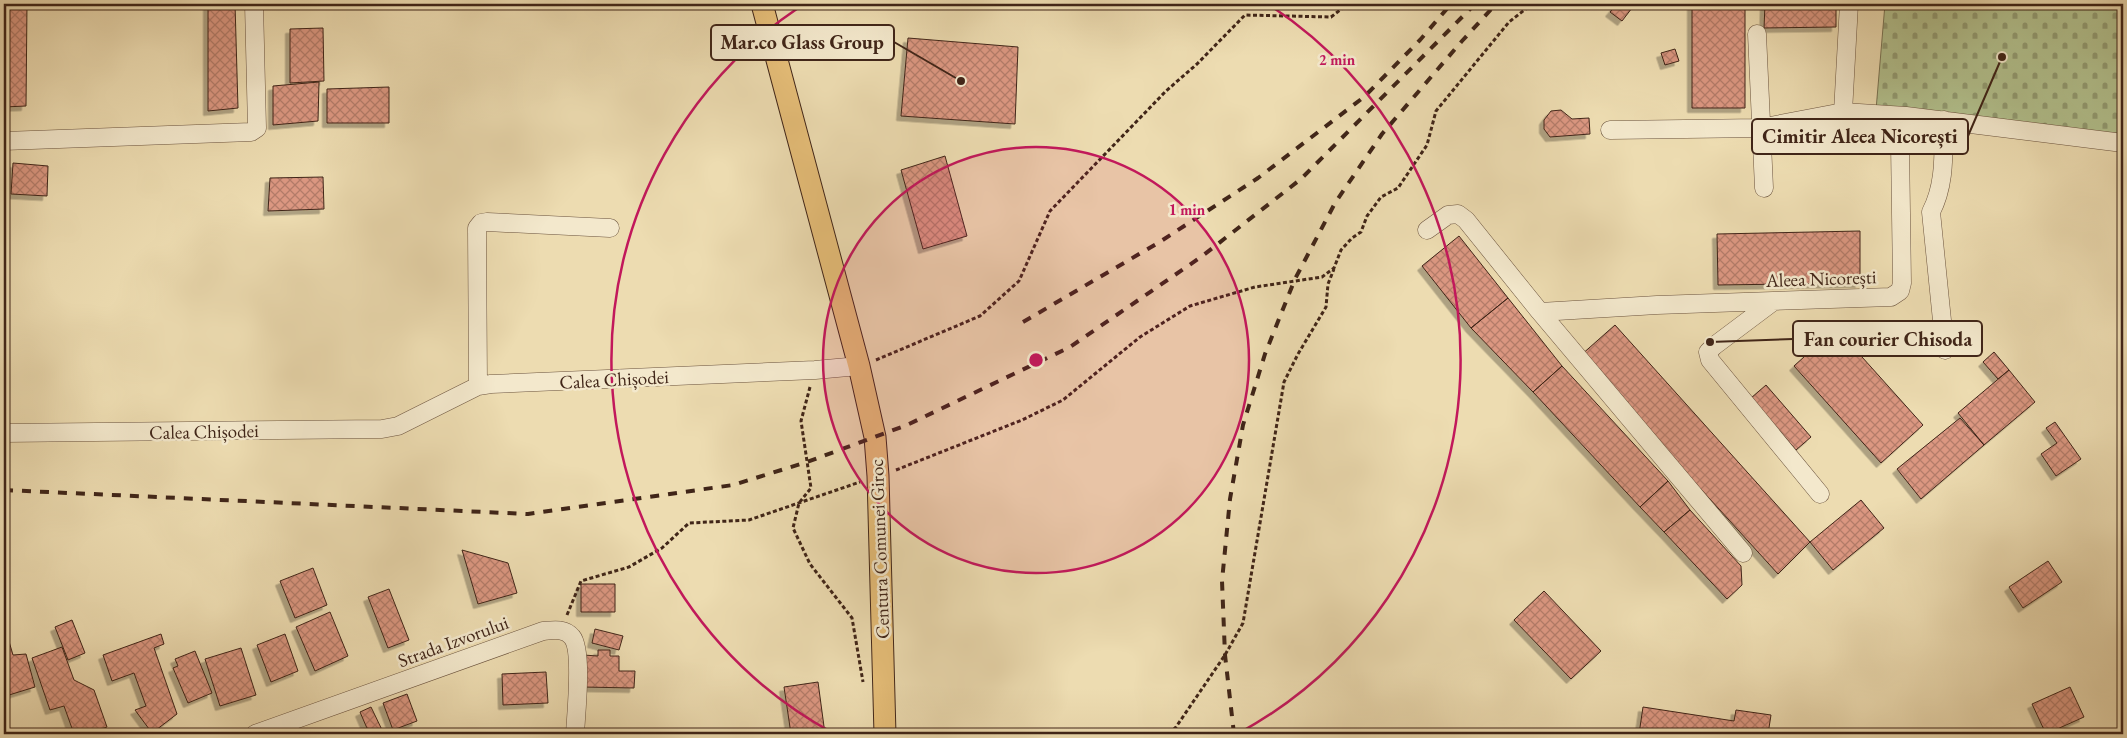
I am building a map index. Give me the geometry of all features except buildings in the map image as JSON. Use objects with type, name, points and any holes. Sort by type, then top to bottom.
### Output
[{"type":"main road","points":[[762,4],[859,366]]},
{"type":"main road","name":"Centura Comunei Giroc","points":[[859,366],[875,437],[878,476],[885,734]]},
{"type":"street","points":[[4,141],[252,132],[257,128],[254,4]]},
{"type":"street","points":[[1844,112],[1849,4]]},
{"type":"street","points":[[1757,34],[1764,188]]},
{"type":"street","points":[[1610,130],[1760,128],[1844,112],[1944,120],[2123,143]]},
{"type":"street","name":"Aleea Nicorești","points":[[1540,312],[1657,305],[1891,297],[1900,291],[1900,144],[1906,116]]},
{"type":"street","points":[[1944,120],[1943,178],[1938,197],[1931,212],[1944,350]]},
{"type":"street","points":[[1427,230],[1448,215],[1458,214],[1466,220],[1540,312],[1743,553]]},
{"type":"street","points":[[478,386],[477,228],[487,222],[610,228]]},
{"type":"street","points":[[1774,301],[1708,352],[1710,360],[1820,494]]},
{"type":"street","name":"Calea Chișodei","points":[[4,433],[382,429],[398,426],[478,386],[815,370],[859,366]]},
{"type":"street","points":[[561,630],[572,636],[578,650],[575,734]]},
{"type":"street","name":"Strada Izvorului","points":[[255,734],[543,631],[561,630]]},
{"type":"path","points":[[859,366],[914,345],[980,316],[1019,281],[1050,211],[1146,110],[1197,64],[1245,15],[1331,18],[1348,4]]},
{"type":"path","points":[[1169,734],[1176,727],[1219,663],[1243,623],[1284,382],[1326,307],[1328,284],[1340,250],[1361,232],[1367,216],[1380,196],[1398,188],[1428,146],[1436,111],[1509,22],[1532,4]]},
{"type":"path","points":[[561,630],[581,581],[629,566],[662,548],[689,523],[749,520],[919,462],[988,434],[1063,400],[1140,336],[1190,306],[1255,286],[1322,276],[1334,268]]},
{"type":"path","points":[[815,370],[801,421],[811,488],[799,503],[793,528],[810,564],[852,618],[864,686]]},
{"type":"green space","points":[[1885,4],[2123,4],[2123,134],[1876,110]]},
{"type":"railway","points":[[1023,322],[1158,243],[1258,178],[1364,97],[1420,40],[1451,4]]},
{"type":"railway","points":[[4,490],[528,514],[733,485],[807,462],[907,425],[1070,347],[1201,257],[1301,179],[1475,4]]},
{"type":"railway","points":[[1234,734],[1225,655],[1222,581],[1230,499],[1243,425],[1265,354],[1295,279],[1335,203],[1382,134],[1496,4]]},
{"type":"place","name":"Cimitir Aleea Nicorești","points":[[2002,57]]},
{"type":"place","name":"Mar.co Glass Group","points":[[961,81]]},
{"type":"place","name":"Fan courier Chisoda","points":[[1710,342]]}]
